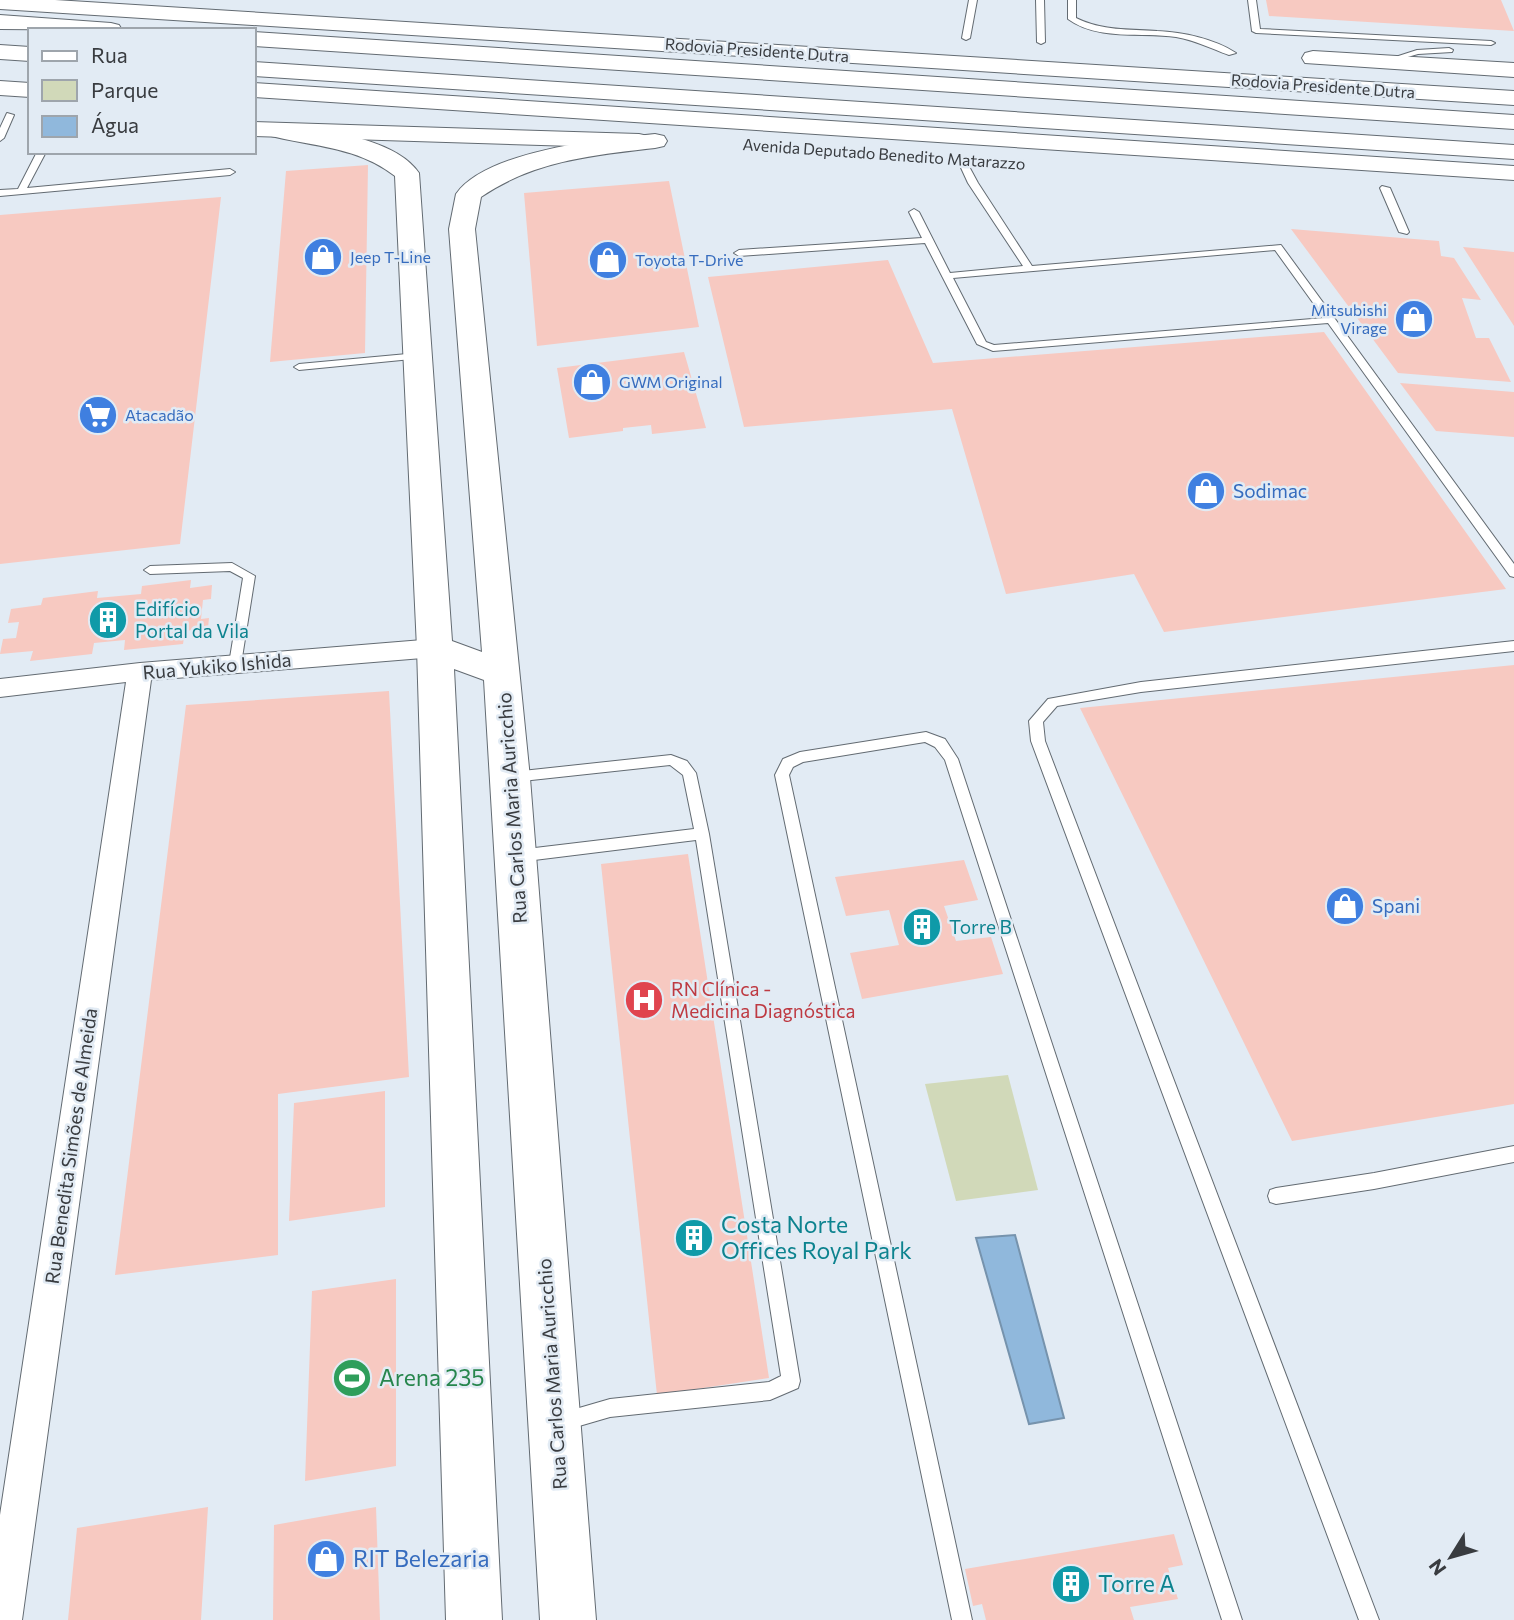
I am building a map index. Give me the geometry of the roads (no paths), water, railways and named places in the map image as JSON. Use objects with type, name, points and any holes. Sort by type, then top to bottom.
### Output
[{"type":"main road","name":"Rodovia Presidente Dutra","points":[[0,4],[1514,98]]},
{"type":"main road","points":[[0,22],[83,28]]},
{"type":"main road","points":[[939,36],[991,39]]},
{"type":"main road","name":"Rodovia Presidente Dutra","points":[[256,39],[1514,122]]},
{"type":"main road","points":[[1016,41],[1259,55]]},
{"type":"main road","points":[[0,52],[28,54]]},
{"type":"main road","points":[[1287,57],[1514,70]]},
{"type":"main road","points":[[256,69],[1514,152]]},
{"type":"main road","points":[[0,74],[28,75]]},
{"type":"main road","points":[[0,88],[28,90]]},
{"type":"main road","points":[[256,90],[1514,173]]},
{"type":"main road","points":[[261,121],[681,142]]},
{"type":"main road","points":[[261,121],[484,121],[771,146]]},
{"type":"main road","points":[[261,121],[383,155],[407,173],[435,648],[474,1620]]},
{"type":"main road","name":"Rua Carlos Maria Auricchio","points":[[568,1620],[511,778],[462,229],[470,194],[499,174],[538,160],[584,149],[655,141]]},
{"type":"main road","name":"Avenida Deputado Benedito Matarazzo","points":[[719,144],[1514,197]]},
{"type":"main road","points":[[435,648],[502,673]]},
{"type":"street","name":"Rua Yukiko Ishida","points":[[0,688],[140,672],[435,648]]},
{"type":"street","name":"Rua Benedita Simões de Almeida","points":[[3,1620],[140,672]]},
{"type":"lane","points":[[967,38],[973,0]]},
{"type":"lane","points":[[1040,0],[1041,42]]},
{"type":"lane","points":[[1072,0],[1072,19],[1081,25],[1095,29],[1171,34],[1192,38],[1232,53]]},
{"type":"lane","points":[[1252,0],[1256,31],[1491,43]]},
{"type":"lane","points":[[1384,62],[1430,50],[1480,52],[1490,48],[1491,43],[1486,33]]},
{"type":"lane","points":[[0,138],[13,116]]},
{"type":"lane","points":[[21,191],[42,154]]},
{"type":"lane","points":[[961,159],[973,183],[1028,267]]},
{"type":"lane","points":[[0,193],[230,172]]},
{"type":"lane","points":[[1385,188],[1404,232]]},
{"type":"lane","points":[[914,212],[982,344],[993,348],[1332,320]]},
{"type":"lane","points":[[738,253],[928,240]]},
{"type":"lane","points":[[947,276],[1278,247],[1514,573]]},
{"type":"lane","points":[[299,367],[418,356]]},
{"type":"lane","points":[[150,570],[232,567],[249,576],[235,664]]},
{"type":"lane","points":[[1369,1620],[1038,741],[1036,721],[1053,702],[1141,687],[1514,646]]},
{"type":"lane","points":[[961,1620],[782,775],[788,763],[800,757],[926,737],[940,743],[951,759],[1232,1620]]},
{"type":"lane","points":[[511,778],[671,760],[682,765],[689,773],[702,834],[791,1381],[770,1391],[610,1408],[555,1424]]},
{"type":"lane","points":[[516,856],[702,834]]},
{"type":"lane","points":[[1276,1196],[1374,1181],[1514,1154]]},
{"type":"water","points":[[1015,1235],[1064,1418],[1029,1424],[976,1238]]},
{"type":"place","name":"Jeep T-Line","points":[[323,257]]},
{"type":"place","name":"Toyota T-Drive","points":[[608,260]]},
{"type":"place","name":"Mitsubishi Virage","points":[[1414,319]]},
{"type":"place","name":"GWM Original","points":[[592,382]]},
{"type":"place","name":"Atacadão","points":[[98,415]]},
{"type":"place","name":"Sodimac","points":[[1206,491]]},
{"type":"place","name":"Edifício Portal da Vila","points":[[108,620]]},
{"type":"place","name":"Spani","points":[[1345,906]]},
{"type":"place","name":"Torre B","points":[[922,927]]},
{"type":"place","name":"RN Clínica - Medicina Diagnóstica","points":[[644,1000]]},
{"type":"place","name":"Costa Norte Offices Royal Park","points":[[694,1238]]},
{"type":"place","name":"Arena 235","points":[[352,1378]]},
{"type":"place","name":"RIT Belezaria","points":[[326,1559]]},
{"type":"place","name":"Torre A","points":[[1071,1584]]}]
